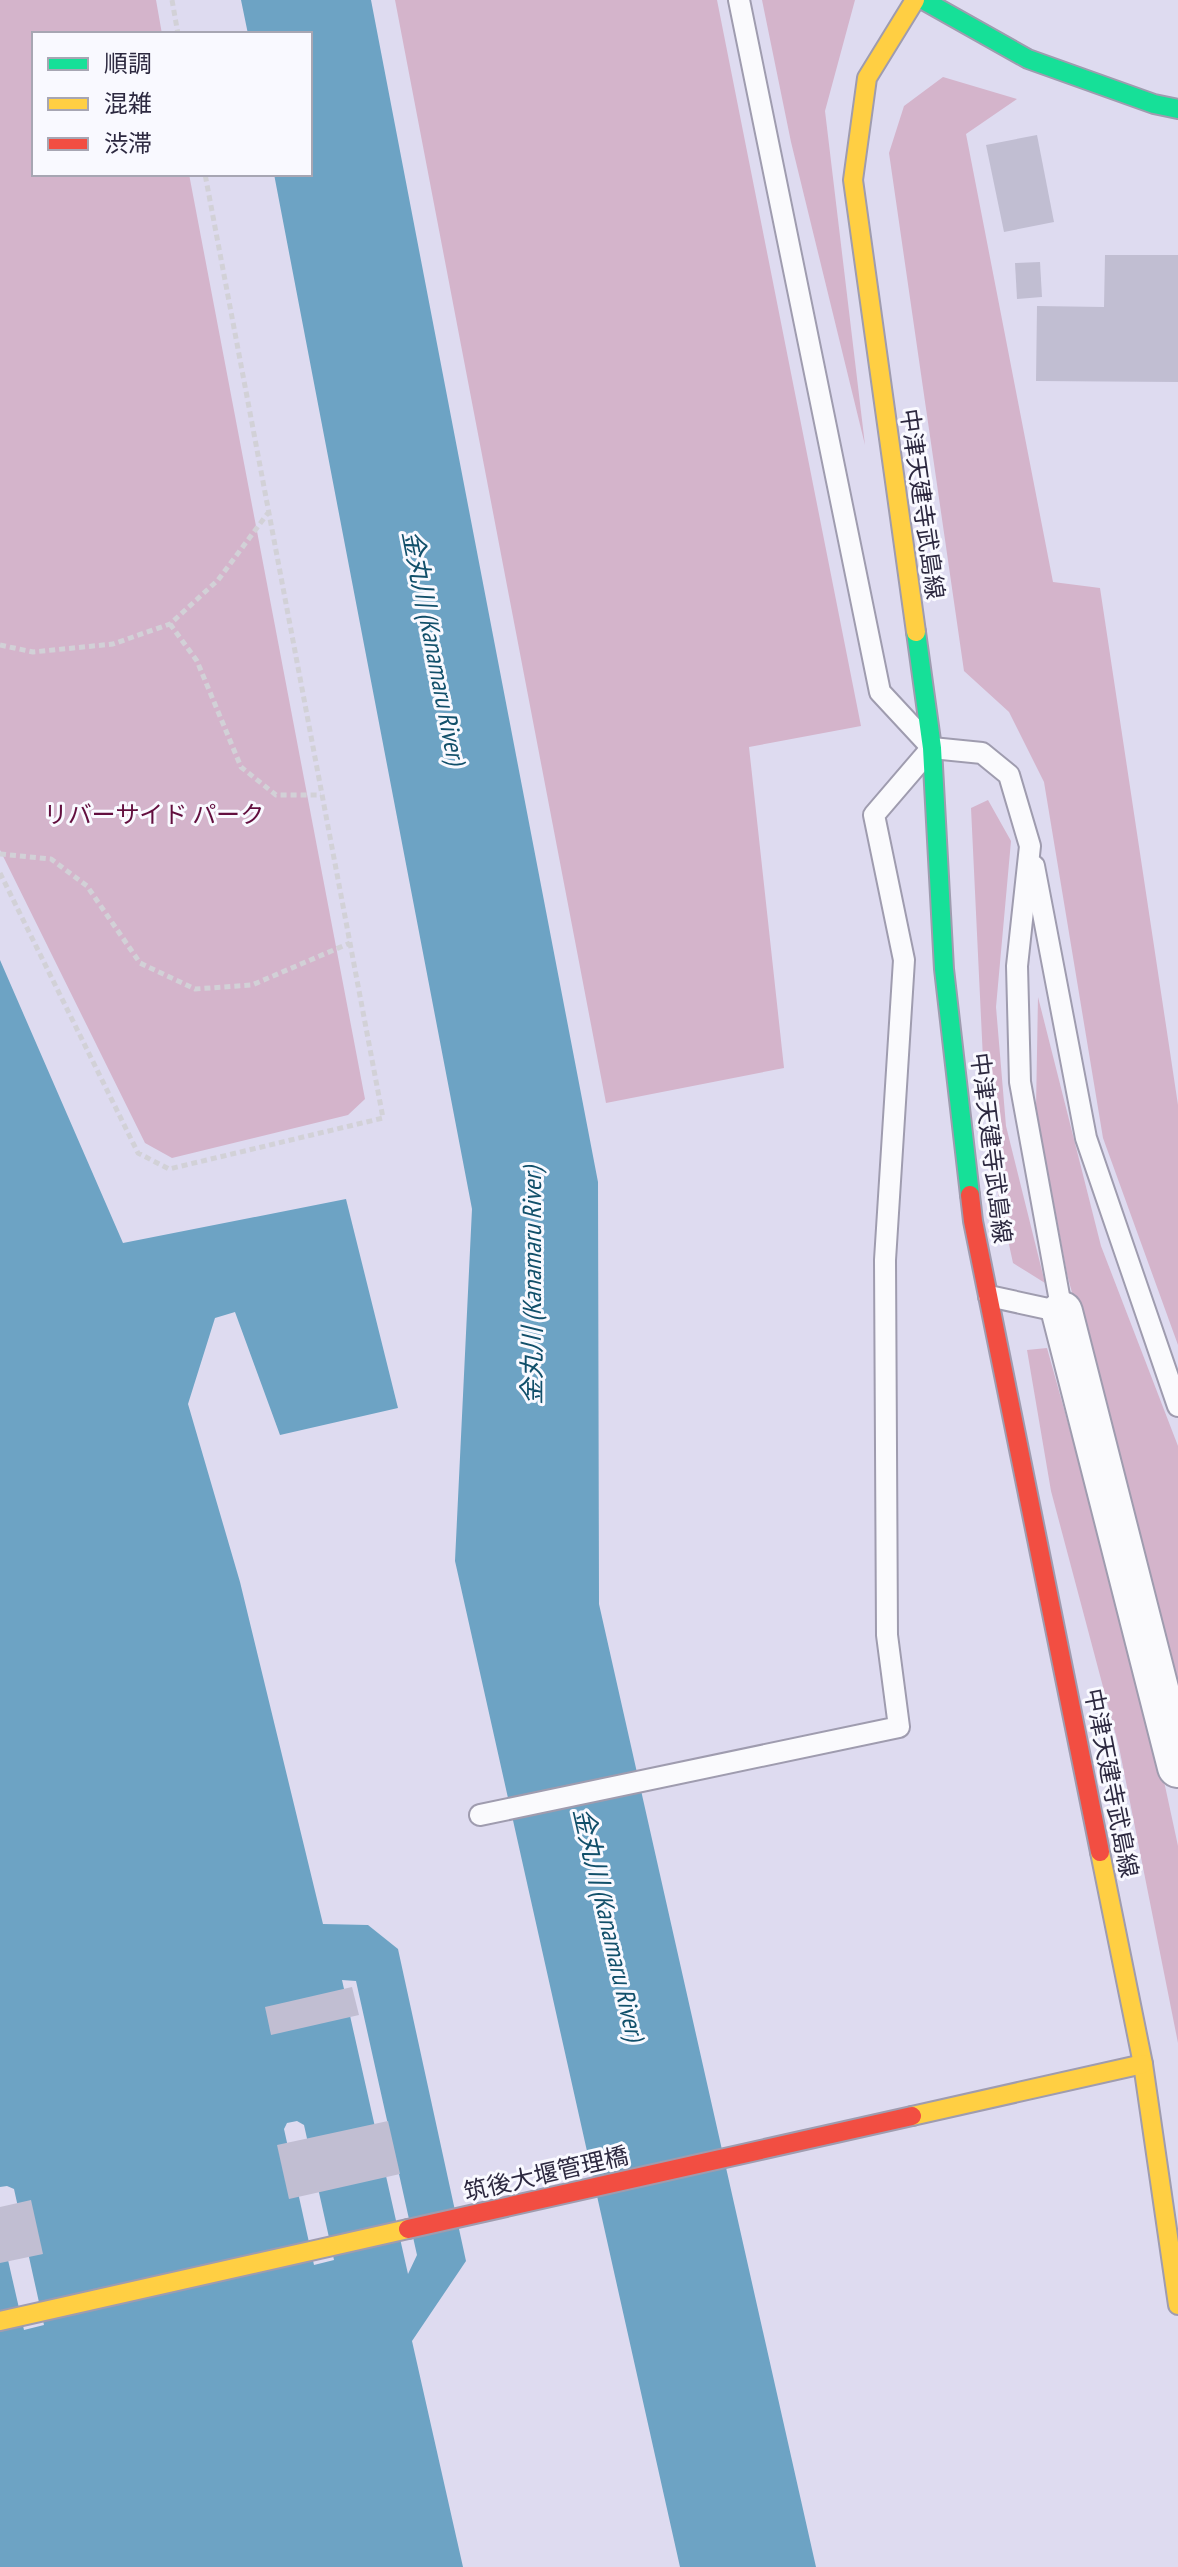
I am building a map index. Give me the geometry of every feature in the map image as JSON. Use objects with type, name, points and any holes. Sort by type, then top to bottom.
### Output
[{"type":"main road","name":"中津天建寺武島線","points":[[915,0],[867,78],[853,180],[932,748],[944,969],[973,1221],[1143,2064],[1178,2305]]},
{"type":"main road","points":[[923,0],[1028,59],[1154,104],[1178,109]]},
{"type":"main road","name":"筑後大堰管理橋","points":[[0,2321],[1143,2064]]},
{"type":"street","points":[[1062,1312],[1178,1767]]},
{"type":"lane","points":[[739,0],[880,692],[932,748],[982,753],[1009,775],[1030,846],[1086,1138],[1178,1406]]},
{"type":"lane","points":[[480,1815],[899,1727],[887,1635],[885,1260],[904,960],[874,815],[932,748]]},
{"type":"lane","points":[[989,1296],[1062,1312],[1020,1082],[1017,966],[1030,846]]},
{"type":"path","points":[[172,0],[178,32]]},
{"type":"path","points":[[0,873],[138,1153],[169,1169],[383,1118],[205,176]]},
{"type":"path","points":[[0,645],[33,652],[113,644],[170,624],[218,580],[268,513]]},
{"type":"path","points":[[170,624],[197,661],[241,767],[276,795],[322,795]]},
{"type":"path","points":[[0,854],[51,859],[87,886],[140,963],[195,989],[252,985],[350,943]]},
{"type":"green space","name":"リバーサイド パーク","points":[[0,0],[156,0],[162,32],[32,32],[32,176],[189,176],[365,1099],[348,1115],[172,1158],[145,1143],[0,850]]},
{"type":"green space","points":[[395,0],[717,0],[861,726],[749,747],[784,1068],[606,1103]]},
{"type":"green space","points":[[762,0],[855,0],[825,111],[865,445],[791,142]]},
{"type":"green space","points":[[943,77],[1017,99],[966,134],[1053,582],[1100,588],[1178,1105],[1178,1345],[1103,1138],[1044,782],[1009,712],[964,671],[889,153],[904,106]]},
{"type":"green space","points":[[988,800],[1011,841],[996,1007],[1006,1126],[1045,1283],[1013,1263],[987,1143],[971,808]]},
{"type":"green space","points":[[1038,997],[1101,1246],[1178,1446],[1178,1688],[1067,1274],[1036,1108]]},
{"type":"green space","points":[[1047,1348],[1151,1721],[1178,1846],[1178,2043],[1119,1747],[1051,1491],[1027,1350]]},
{"type":"water","name":"金丸川 (Kanamaru River)","points":[[241,0],[371,0],[598,1182],[599,1604],[816,2567],[680,2567],[455,1561],[472,1209],[274,176],[312,176],[312,32],[248,32]]},
{"type":"water","points":[[0,960],[123,1243],[346,1199],[398,1408],[280,1435],[235,1312],[215,1318],[188,1404],[240,1582],[323,1924],[368,1925],[398,1949],[466,2261],[412,2341],[463,2567],[0,2567],[0,2225],[24,2330],[44,2325],[14,2189],[0,2187]],"holes":[[[342,1980],[356,1981],[417,2255],[408,2274]],[[297,2121],[304,2125],[334,2260],[314,2265],[284,2129],[287,2123]]]},
{"type":"building","points":[[1037,135],[1054,222],[1004,232],[986,145]]},
{"type":"building","points":[[1105,255],[1178,255],[1178,382],[1036,381],[1037,306],[1104,307]]},
{"type":"building","points":[[1040,262],[1042,297],[1017,299],[1015,263]]},
{"type":"building","points":[[352,1987],[359,2015],[271,2035],[265,2007]]},
{"type":"building","points":[[388,2121],[400,2174],[289,2199],[277,2145]]},
{"type":"building","points":[[31,2200],[43,2254],[0,2263],[0,2207]]},
{"type":"traffic: fast","points":[[923,0],[1028,59],[1154,104],[1178,109]]},
{"type":"traffic: fast","points":[[916,632],[932,748],[944,969],[970,1195]]},
{"type":"traffic: slow","points":[[915,0],[867,78],[853,180],[916,632]]},
{"type":"traffic: slow","points":[[1100,1852],[1143,2064],[1178,2305]]},
{"type":"traffic: slow","points":[[912,2116],[1143,2064]]},
{"type":"traffic: slow","points":[[0,2321],[408,2229]]},
{"type":"traffic: jam","points":[[970,1195],[1100,1852]]},
{"type":"traffic: jam","points":[[408,2229],[912,2116]]}]
